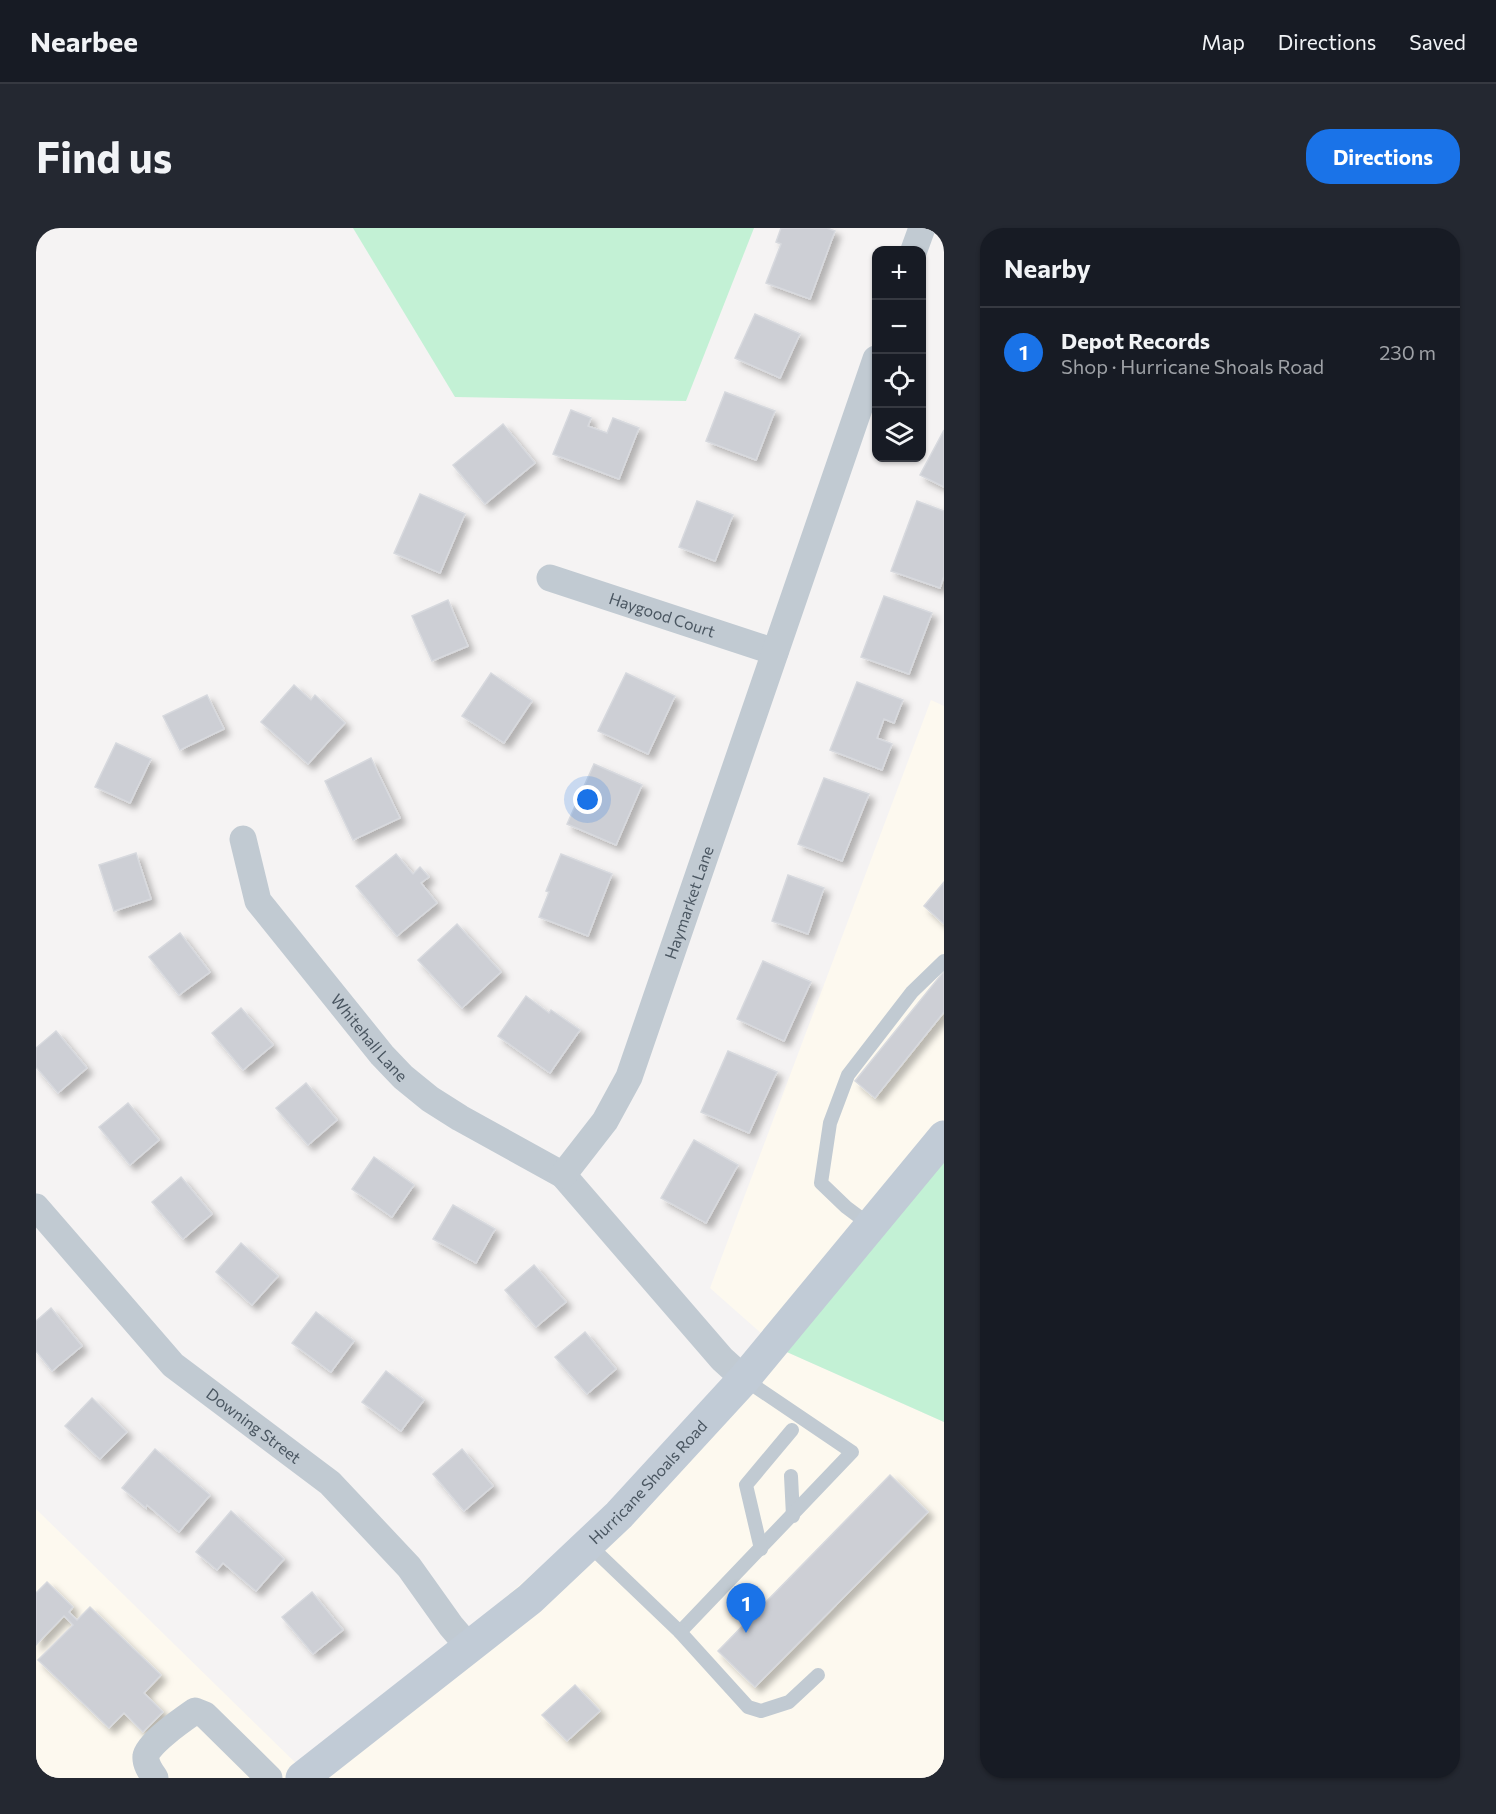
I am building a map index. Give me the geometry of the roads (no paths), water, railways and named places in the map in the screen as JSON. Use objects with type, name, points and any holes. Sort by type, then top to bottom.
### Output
[{"type":"street","points":[[915,246],[922,228]]},
{"type":"street","name":"Haymarket Lane","points":[[563,1175],[605,1121],[629,1077],[872,371]]},
{"type":"street","name":"Haygood Court","points":[[550,578],[775,652]]},
{"type":"street","name":"Whitehall Lane","points":[[243,839],[258,901],[382,1055],[403,1077],[430,1099],[563,1175]]},
{"type":"street","name":"Hurricane Shoals Road","points":[[302,1778],[530,1599],[620,1515],[744,1379],[944,1137]]},
{"type":"street","points":[[563,1175],[722,1359],[744,1379]]},
{"type":"street","name":"Downing Street","points":[[37,1212],[173,1365],[330,1483],[409,1567],[450,1626],[469,1647]]},
{"type":"street","points":[[156,1778],[148,1766],[146,1755],[149,1748],[195,1711],[205,1715],[269,1778]]},
{"type":"lane","points":[[870,1225],[846,1207],[821,1183],[830,1123],[848,1074],[912,992],[944,961]]},
{"type":"lane","points":[[680,1632],[852,1452],[744,1379]]},
{"type":"lane","points":[[791,1411],[792,1448]]},
{"type":"lane","points":[[761,1549],[746,1485],[792,1430]]},
{"type":"lane","points":[[791,1476],[793,1516]]},
{"type":"lane","points":[[588,1544],[680,1632],[748,1707],[761,1711],[789,1702],[818,1674]]},
{"type":"place","name":"Depot Records","points":[[746,1633]]}]
